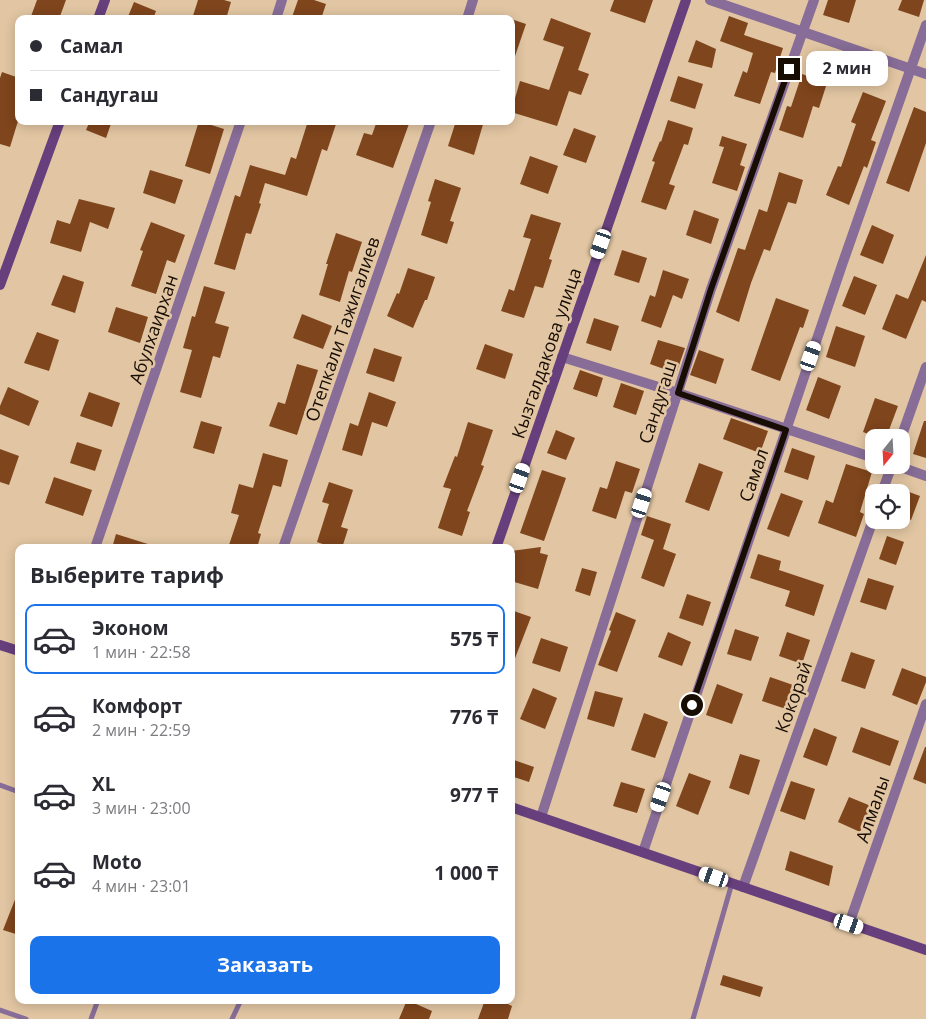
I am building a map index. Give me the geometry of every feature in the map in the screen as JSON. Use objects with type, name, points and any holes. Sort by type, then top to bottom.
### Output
[{"type":"street","points":[[99,15],[105,0]]},
{"type":"street","points":[[277,15],[282,0]]},
{"type":"street","points":[[468,15],[473,0]]},
{"type":"street","name":"Кызгалдакова улица","points":[[497,544],[686,0]]},
{"type":"street","points":[[710,0],[926,74]]},
{"type":"street","name":"Сандугаш","points":[[541,817],[711,289],[814,0]]},
{"type":"street","name":"Самал","points":[[643,852],[926,25]]},
{"type":"street","points":[[0,285],[59,125]]},
{"type":"street","name":"Абулхаирхан","points":[[97,544],[240,125]]},
{"type":"street","name":"Отепкали Тажигалиев","points":[[284,544],[430,125]]},
{"type":"street","points":[[562,356],[865,455]]},
{"type":"street","points":[[904,429],[926,367]]},
{"type":"street","points":[[910,471],[926,476]]},
{"type":"street","name":"Кокорай","points":[[743,887],[870,529]]},
{"type":"street","points":[[0,645],[15,649]]},
{"type":"street","name":"Алмалы","points":[[849,924],[926,704]]},
{"type":"street","points":[[515,808],[926,950]]},
{"type":"lane","points":[[0,785],[15,791]]},
{"type":"lane","points":[[693,1019],[732,883]]},
{"type":"lane","points":[[91,1019],[97,1004]]},
{"type":"lane","points":[[232,1019],[239,1004]]},
{"type":"lane","points":[[0,1010],[26,1019]]},
{"type":"building","points":[[37,0],[66,0],[60,15],[31,15]]},
{"type":"building","points":[[198,0],[224,0],[231,2],[227,15],[193,15]]},
{"type":"building","points":[[298,0],[314,0],[326,4],[322,15],[293,15]]},
{"type":"building","points":[[614,0],[653,0],[645,23],[610,11]]},
{"type":"building","points":[[828,0],[856,0],[849,23],[823,15]]},
{"type":"building","points":[[902,0],[924,0],[919,17],[898,10]]},
{"type":"building","points":[[134,2],[156,11],[154,15],[129,15]]},
{"type":"building","points":[[729,16],[748,23],[744,35],[783,48],[775,73],[771,72],[760,104],[734,96],[743,71],[747,73],[753,53],[720,41]]},
{"type":"building","points":[[551,18],[591,33],[578,70],[589,74],[581,95],[569,91],[557,126],[515,113],[515,98],[520,81],[549,90],[564,47],[543,40]]},
{"type":"building","points":[[515,20],[526,24],[515,56]]},
{"type":"building","points":[[696,40],[716,49],[712,68],[688,62]]},
{"type":"building","points":[[831,51],[857,60],[848,84],[823,76]]},
{"type":"building","points":[[2,72],[15,77],[15,125],[17,125],[10,147],[0,144],[0,78]]},
{"type":"building","points":[[802,74],[827,83],[819,108],[813,106],[803,138],[779,130],[787,106],[791,107]]},
{"type":"building","points":[[678,76],[703,84],[695,109],[670,101]]},
{"type":"building","points":[[863,92],[886,101],[871,140],[876,142],[867,168],[864,166],[849,205],[826,195],[838,166],[841,167],[856,124],[851,122]]},
{"type":"building","points":[[914,107],[926,112],[926,143],[909,192],[886,183]]},
{"type":"building","points":[[668,120],[693,128],[688,145],[684,144],[669,184],[675,186],[666,210],[641,202],[655,162],[652,161]]},
{"type":"building","points":[[88,125],[111,125],[106,138],[86,130]]},
{"type":"building","points":[[198,125],[212,125],[224,129],[210,174],[185,166]]},
{"type":"building","points":[[307,125],[336,125],[327,151],[322,149],[307,196],[265,183],[259,203],[261,204],[251,234],[246,233],[235,270],[214,264],[235,195],[240,197],[250,165],[285,175],[291,157],[296,159]]},
{"type":"building","points":[[376,125],[409,125],[393,168],[356,155],[364,133],[372,135]]},
{"type":"building","points":[[455,125],[483,125],[474,155],[448,146]]},
{"type":"building","points":[[574,128],[596,136],[586,163],[563,155]]},
{"type":"building","points":[[722,136],[747,144],[740,165],[745,167],[737,191],[712,183],[724,147],[719,146]]},
{"type":"building","points":[[530,156],[558,166],[548,194],[520,184]]},
{"type":"building","points":[[150,170],[183,180],[175,204],[143,193]]},
{"type":"building","points":[[779,172],[803,180],[796,204],[788,202],[770,251],[764,249],[739,322],[716,312],[738,248],[745,250],[759,209],[767,212]]},
{"type":"building","points":[[435,179],[461,188],[450,221],[454,222],[447,244],[421,235],[431,202],[428,201]]},
{"type":"building","points":[[79,199],[115,208],[108,229],[90,222],[81,252],[50,243],[57,220],[70,224]]},
{"type":"building","points":[[694,210],[719,219],[711,244],[686,235]]},
{"type":"building","points":[[531,214],[561,223],[549,259],[552,260],[543,288],[535,286],[524,318],[501,311],[509,289],[514,291],[531,239],[523,237]]},
{"type":"building","points":[[151,222],[185,235],[175,263],[167,260],[156,294],[131,286],[143,251],[140,250]]},
{"type":"building","points":[[872,225],[894,235],[883,264],[860,255]]},
{"type":"building","points":[[336,233],[362,242],[352,272],[349,271],[340,302],[319,295]]},
{"type":"building","points":[[622,250],[647,258],[639,283],[614,275]]},
{"type":"building","points":[[926,255],[926,302],[922,300],[906,339],[882,329],[896,294],[908,299]]},
{"type":"building","points":[[408,268],[435,277],[427,300],[425,300],[413,328],[387,316],[397,293],[399,294]]},
{"type":"building","points":[[663,270],[689,279],[682,299],[673,295],[661,328],[641,321],[650,295],[655,297]]},
{"type":"building","points":[[63,275],[84,282],[75,313],[51,305]]},
{"type":"building","points":[[854,276],[877,285],[865,315],[842,306]]},
{"type":"building","points":[[204,286],[225,292],[215,323],[229,327],[220,358],[213,356],[201,398],[180,392],[192,350],[183,348],[192,316],[195,317]]},
{"type":"building","points":[[776,298],[809,310],[803,328],[800,327],[780,381],[751,370]]},
{"type":"building","points":[[116,307],[148,317],[140,343],[108,332]]},
{"type":"building","points":[[302,314],[332,326],[323,349],[293,338]]},
{"type":"building","points":[[594,318],[619,326],[611,351],[586,343]]},
{"type":"building","points":[[836,326],[865,336],[855,367],[826,357]]},
{"type":"building","points":[[37,332],[59,340],[49,371],[24,363]]},
{"type":"building","points":[[658,340],[685,348],[675,373],[650,364]]},
{"type":"building","points":[[485,344],[513,354],[505,379],[476,369]]},
{"type":"building","points":[[374,348],[402,357],[394,382],[366,373]]},
{"type":"building","points":[[699,350],[724,359],[716,384],[690,375]]},
{"type":"building","points":[[297,364],[318,370],[297,435],[269,426],[278,402],[285,404]]},
{"type":"building","points":[[580,370],[603,378],[597,397],[573,389]]},
{"type":"building","points":[[818,377],[841,386],[829,419],[806,410]]},
{"type":"building","points":[[621,383],[644,391],[636,415],[613,407]]},
{"type":"building","points":[[8,387],[39,401],[29,426],[0,414],[0,406]]},
{"type":"building","points":[[89,392],[120,403],[112,427],[80,416]]},
{"type":"building","points":[[369,392],[396,402],[387,427],[372,422],[362,456],[342,450],[350,423],[358,426]]},
{"type":"building","points":[[875,398],[898,406],[889,429],[865,429],[865,433],[863,432]]},
{"type":"building","points":[[731,418],[768,431],[760,453],[723,439]]},
{"type":"building","points":[[201,421],[222,427],[214,454],[193,448]]},
{"type":"building","points":[[924,421],[926,421],[926,458],[913,454]]},
{"type":"building","points":[[468,422],[493,430],[481,465],[484,466],[467,511],[470,512],[462,536],[438,528],[451,489],[443,487],[455,456],[457,457]]},
{"type":"building","points":[[556,430],[575,438],[566,460],[547,453]]},
{"type":"building","points":[[77,442],[102,450],[95,471],[70,463]]},
{"type":"building","points":[[792,448],[815,456],[808,480],[784,472]]},
{"type":"building","points":[[0,449],[19,456],[9,485],[0,482]]},
{"type":"building","points":[[263,453],[288,460],[281,487],[273,485],[258,533],[261,534],[258,544],[229,544],[239,515],[231,513],[239,484],[253,488]]},
{"type":"building","points":[[616,461],[640,469],[632,493],[625,491],[616,519],[592,511],[600,487],[607,489]]},
{"type":"building","points":[[699,463],[723,472],[709,511],[685,502]]},
{"type":"building","points":[[846,464],[865,470],[865,474],[871,474],[868,484],[865,484],[865,495],[860,512],[864,514],[856,537],[818,523],[826,500],[833,503]]},
{"type":"building","points":[[542,470],[566,478],[544,541],[520,533]]},
{"type":"building","points":[[54,477],[92,490],[83,516],[45,503]]},
{"type":"building","points":[[329,482],[353,490],[341,527],[348,529],[343,544],[323,544],[317,542],[329,504],[322,502]]},
{"type":"building","points":[[910,492],[920,496],[910,520]]},
{"type":"building","points":[[781,493],[803,501],[789,537],[767,529]]},
{"type":"building","points":[[647,516],[671,524],[663,549],[676,554],[664,587],[641,578],[654,540],[641,535]]},
{"type":"building","points":[[116,534],[148,544],[113,544]]},
{"type":"building","points":[[887,536],[904,542],[896,565],[879,559]]},
{"type":"building","points":[[541,547],[540,553],[548,555],[538,589],[515,582],[515,550]]},
{"type":"building","points":[[758,554],[781,561],[779,570],[824,585],[814,616],[785,606],[790,591],[750,578]]},
{"type":"building","points":[[582,568],[597,572],[590,596],[575,591]]},
{"type":"building","points":[[868,578],[894,586],[886,610],[860,602]]},
{"type":"building","points":[[687,594],[711,602],[703,626],[679,618]]},
{"type":"building","points":[[515,611],[531,617],[515,658]]},
{"type":"building","points":[[616,612],[636,620],[617,672],[598,665]]},
{"type":"building","points":[[735,629],[759,637],[751,661],[727,654]]},
{"type":"building","points":[[668,632],[691,642],[682,666],[658,657]]},
{"type":"building","points":[[787,632],[810,640],[802,664],[779,656]]},
{"type":"building","points":[[541,638],[568,647],[560,672],[532,663]]},
{"type":"building","points":[[851,652],[875,660],[865,689],[841,681]]},
{"type":"building","points":[[902,668],[926,677],[926,682],[917,705],[892,695]]},
{"type":"building","points":[[770,677],[793,685],[786,709],[762,701]]},
{"type":"building","points":[[717,684],[743,694],[732,724],[706,715]]},
{"type":"building","points":[[533,688],[557,698],[545,729],[520,719]]},
{"type":"building","points":[[595,691],[623,698],[614,727],[587,719]]},
{"type":"building","points":[[644,713],[668,722],[655,758],[631,750]]},
{"type":"building","points":[[861,727],[899,741],[890,766],[852,752]]},
{"type":"building","points":[[814,728],[837,737],[827,766],[803,757]]},
{"type":"building","points":[[926,747],[926,784],[913,779]]},
{"type":"building","points":[[740,754],[760,760],[749,795],[729,788]]},
{"type":"building","points":[[515,760],[534,767],[529,782],[515,777]]},
{"type":"building","points":[[689,773],[711,781],[698,815],[676,806]]},
{"type":"building","points":[[791,781],[815,789],[805,820],[780,811]]},
{"type":"building","points":[[621,782],[645,789],[637,813],[613,806]]},
{"type":"building","points":[[849,797],[871,806],[860,832],[838,822]]},
{"type":"building","points":[[790,851],[833,866],[829,886],[785,870]]},
{"type":"building","points":[[15,900],[15,934],[3,930]]},
{"type":"building","points":[[723,975],[763,987],[760,997],[720,985]]},
{"type":"building","points":[[405,1004],[416,1004],[432,1011],[429,1019],[399,1019]]},
{"type":"building","points":[[484,1004],[508,1004],[512,1006],[508,1019],[478,1019]]},
{"type":"route","points":[[692,705],[786,430],[678,393],[711,289],[789,69]]}]
